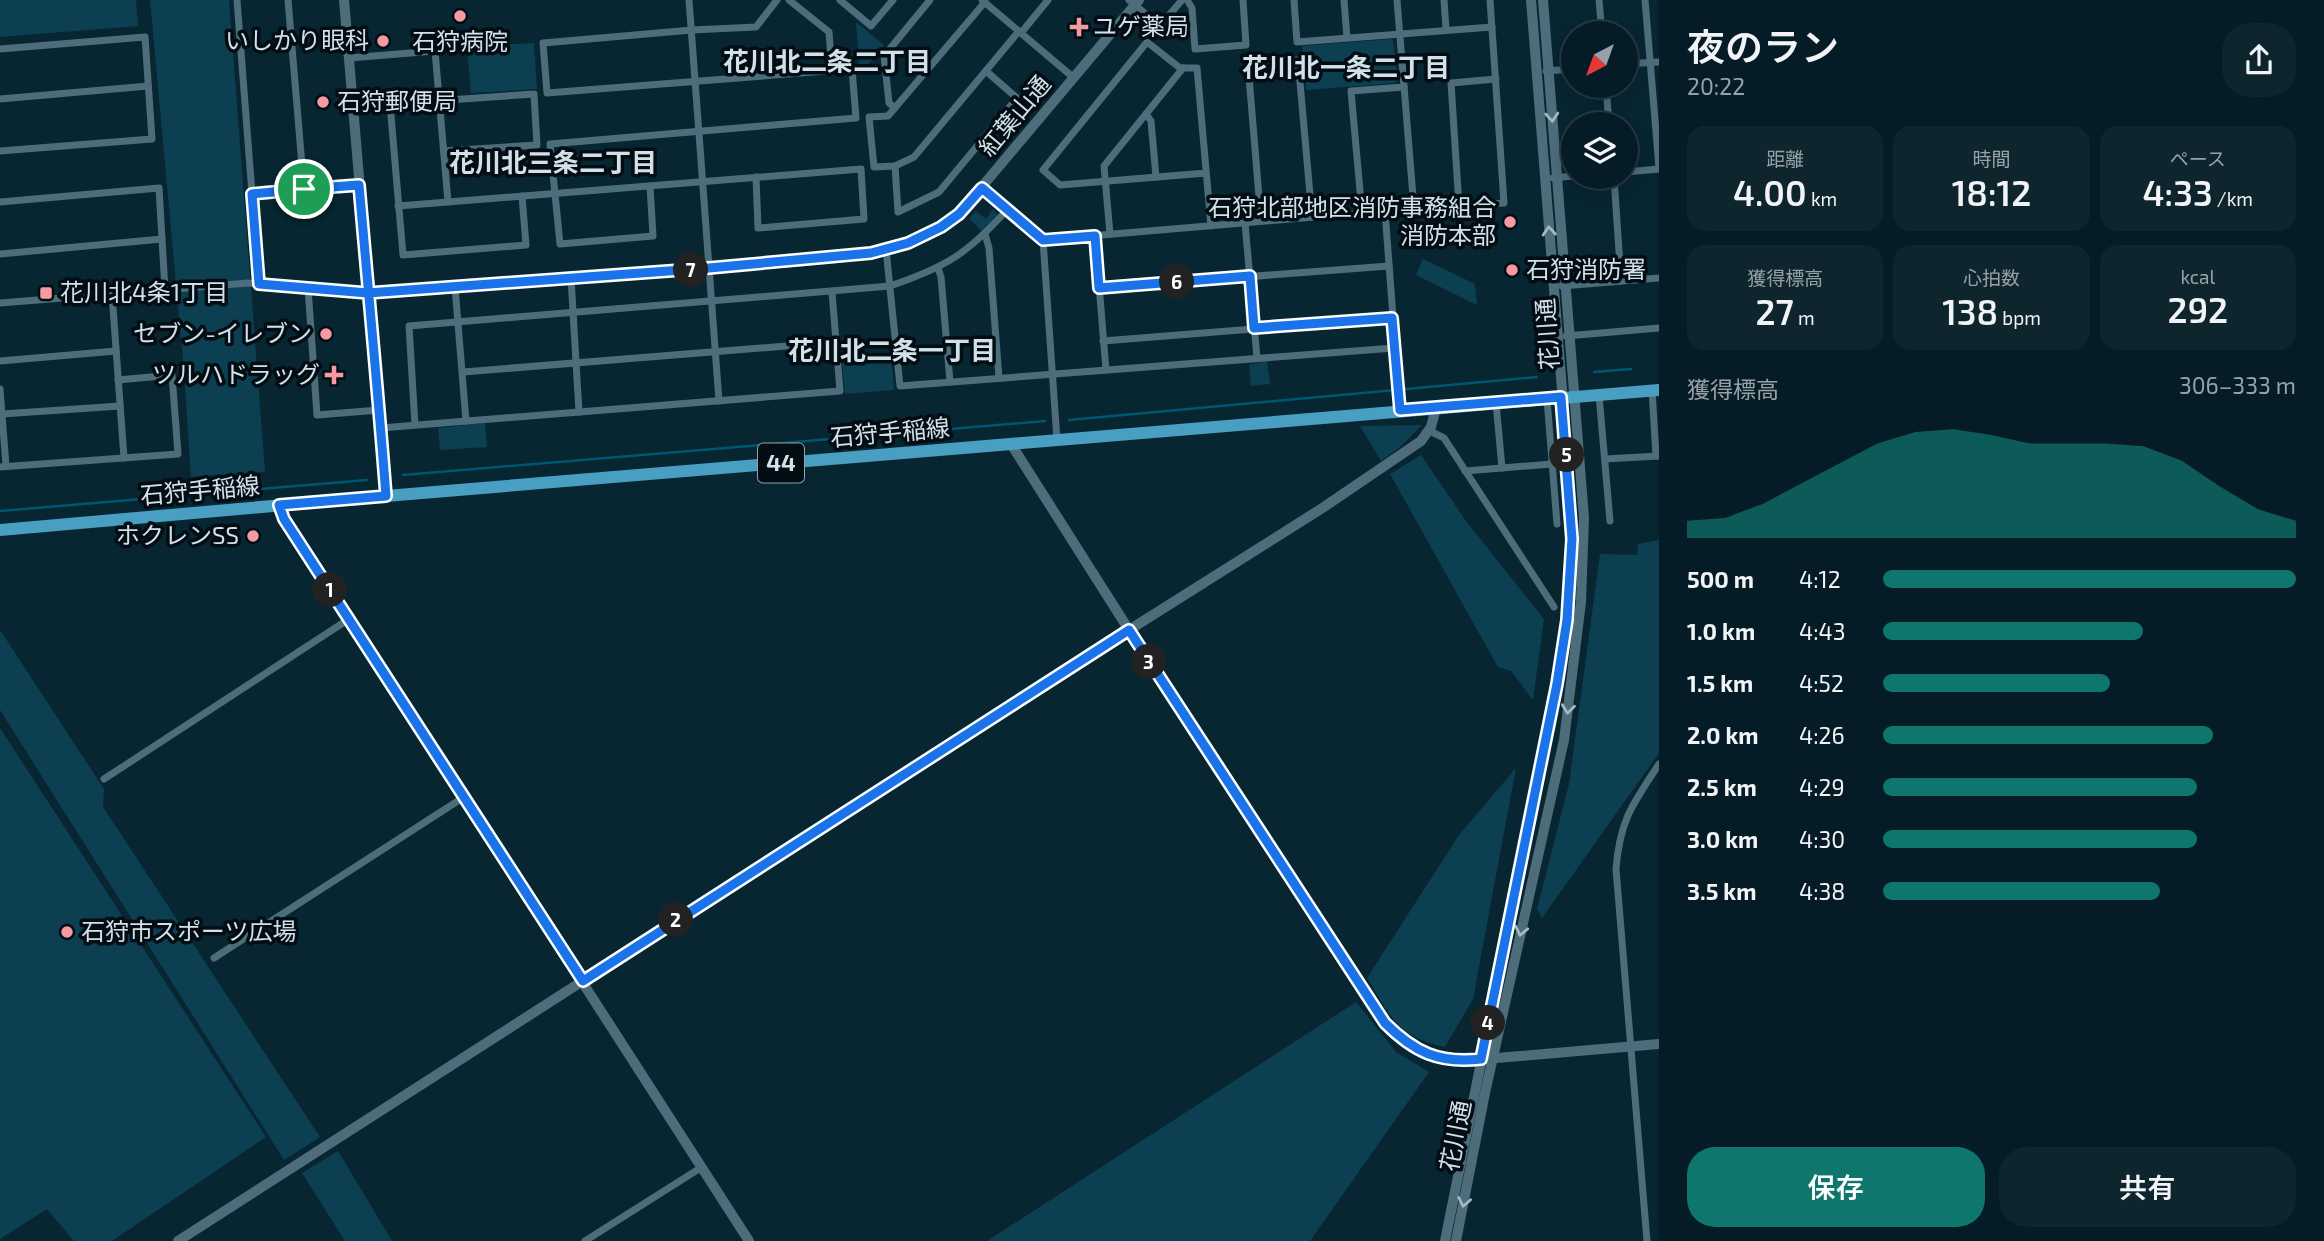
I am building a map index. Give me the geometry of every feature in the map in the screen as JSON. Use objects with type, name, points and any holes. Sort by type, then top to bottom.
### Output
[{"type":"main road","name":"石狩手稲線","points":[[0,530],[1655,390]]},
{"type":"street","points":[[237,0],[259,284]]},
{"type":"street","points":[[288,0],[304,189]]},
{"type":"street","points":[[344,0],[386,496]]},
{"type":"street","points":[[690,0],[719,401]]},
{"type":"street","points":[[650,186],[653,236],[560,244],[550,144],[856,118],[852,69],[547,93],[543,43],[757,27],[778,0]]},
{"type":"street","points":[[789,0],[829,32],[832,71]]},
{"type":"street","points":[[840,0],[871,26],[892,0]]},
{"type":"street","points":[[895,108],[890,103],[884,56],[930,0]]},
{"type":"street","points":[[1048,0],[1020,32],[986,71],[914,157],[895,166],[874,167],[869,117],[888,116],[984,1],[1020,32],[1074,78]]},
{"type":"street","points":[[1134,2],[1160,26],[1185,0],[1192,8],[1195,49],[1246,45],[1242,0]]},
{"type":"street","points":[[1294,0],[1297,41],[1492,27]]},
{"type":"street","points":[[1344,0],[1347,38]]},
{"type":"street","points":[[1397,0],[1414,209]]},
{"type":"street","points":[[1444,0],[1446,29]]},
{"type":"street","points":[[982,188],[1043,240],[1504,203],[1490,0]]},
{"type":"street","name":"花川通","points":[[1456,1241],[1493,1058],[1564,740],[1583,564],[1584,518],[1568,397],[1556,337],[1531,0]]},
{"type":"street","name":"花川通","points":[[1445,1241],[1557,684],[1567,620],[1572,539],[1568,397],[1570,336],[1543,0]]},
{"type":"street","points":[[1599,0],[1601,21]]},
{"type":"street","points":[[1638,171],[1659,168],[1655,62],[1645,0]]},
{"type":"street","name":"紅葉山通","points":[[368,293],[843,256],[908,243],[941,227],[959,214],[1074,78],[1134,2]]},
{"type":"street","points":[[0,49],[145,37],[152,139],[0,151]]},
{"type":"street","points":[[1206,173],[1060,185],[1043,170],[1147,42],[1180,68],[1197,68],[1206,173],[1210,226]]},
{"type":"street","points":[[349,58],[435,51],[448,202]]},
{"type":"street","points":[[1261,222],[1248,65],[1298,60],[1312,217]]},
{"type":"street","points":[[1110,234],[1104,166],[1183,68]]},
{"type":"street","points":[[1536,71],[1561,70]]},
{"type":"street","points":[[895,166],[898,212],[939,192],[1017,99],[986,71]]},
{"type":"street","points":[[1459,206],[1451,83],[1496,79]]},
{"type":"street","points":[[0,99],[148,86]]},
{"type":"street","points":[[1362,213],[1351,91],[1404,87]]},
{"type":"street","points":[[444,150],[537,145],[534,94],[390,104],[403,255],[526,246],[522,196]]},
{"type":"street","points":[[1146,114],[1151,121],[1156,177]]},
{"type":"street","points":[[398,206],[702,181],[860,169],[864,219],[758,228],[756,177]]},
{"type":"street","points":[[1545,178],[1561,177]]},
{"type":"street","points":[[252,194],[359,185]]},
{"type":"street","points":[[0,202],[159,188],[165,290]]},
{"type":"street","points":[[1615,189],[1621,281]]},
{"type":"street","points":[[415,425],[409,326],[890,286],[938,268],[965,252],[1007,210]]},
{"type":"street","points":[[1385,211],[1400,410]]},
{"type":"street","points":[[1245,223],[1257,358]]},
{"type":"street","points":[[985,234],[989,248],[999,378]]},
{"type":"street","points":[[1095,236],[1106,370]]},
{"type":"street","points":[[0,254],[162,239]]},
{"type":"street","points":[[1043,240],[1057,440]]},
{"type":"street","points":[[887,249],[900,386],[1394,348]]},
{"type":"street","points":[[1099,288],[1389,266]]},
{"type":"street","points":[[938,268],[950,382]]},
{"type":"street","points":[[571,278],[579,412]]},
{"type":"street","points":[[1553,286],[1659,278]]},
{"type":"street","points":[[0,303],[259,284],[368,293]]},
{"type":"street","points":[[455,287],[466,421]]},
{"type":"street","points":[[308,288],[317,415],[379,410]]},
{"type":"street","points":[[381,428],[840,391],[832,292]]},
{"type":"street","points":[[112,294],[124,458]]},
{"type":"street","points":[[1103,341],[1392,318]]},
{"type":"street","points":[[1556,337],[1659,328]]},
{"type":"street","points":[[463,372],[836,342]]},
{"type":"street","points":[[0,361],[116,351]]},
{"type":"street","points":[[0,390],[3,467],[178,454],[172,375],[118,380]]},
{"type":"street","points":[[1605,459],[1657,456],[1655,390]]},
{"type":"street","points":[[1599,395],[1610,521]]},
{"type":"street","points":[[1547,399],[1557,524]]},
{"type":"street","points":[[1496,403],[1502,468]]},
{"type":"street","points":[[2,415],[120,406]]},
{"type":"street","points":[[178,1241],[1324,507],[1421,441],[1430,431],[1436,408]]},
{"type":"street","points":[[1430,431],[1444,438],[1554,607]]},
{"type":"street","points":[[1011,443],[1129,630],[1385,1023],[1404,1042],[1432,1057],[1481,1059],[1659,1044]]},
{"type":"street","points":[[1465,471],[1552,464]]},
{"type":"street","points":[[279,505],[284,519],[749,1241]]},
{"type":"street","points":[[104,779],[349,619]]},
{"type":"street","points":[[1647,1241],[1617,886],[1620,831],[1627,813],[1659,764]]},
{"type":"street","points":[[214,958],[464,797]]},
{"type":"street","points":[[585,1241],[702,1167]]},
{"type":"shaded area","points":[[0,0],[136,0],[138,26],[0,37]]},
{"type":"shaded area","points":[[150,0],[229,0],[265,472],[191,477],[184,371]]},
{"type":"shaded area","points":[[856,22],[884,45],[860,74]]},
{"type":"shaded area","points":[[1391,39],[1398,80],[1395,83],[1306,90],[1302,46]]},
{"type":"shaded area","points":[[534,43],[537,89],[471,93],[467,47]]},
{"type":"shaded area","points":[[993,209],[998,215],[982,232],[969,218],[976,211],[986,219]]},
{"type":"shaded area","points":[[1423,259],[1475,284],[1477,305],[1416,275]]},
{"type":"shaded area","points":[[891,357],[894,390],[845,394],[842,362]]},
{"type":"shaded area","points":[[1267,361],[1270,384],[1251,386],[1249,365]]},
{"type":"shaded area","points":[[485,423],[487,447],[440,450],[438,428]]},
{"type":"shaded area","points":[[1422,425],[1381,461],[1360,426]]},
{"type":"shaded area","points":[[1421,455],[1466,521],[1544,619],[1533,700],[1511,671],[1498,667],[1390,474]]},
{"type":"shaded area","points":[[1659,540],[1659,753],[1542,918],[1537,909],[1569,784],[1600,554],[1637,555],[1638,544]]},
{"type":"shaded area","points":[[0,630],[104,789],[103,807],[320,1137],[284,1160],[0,710]]},
{"type":"shaded area","name":"石狩市スポーツ広場","points":[[0,728],[266,1137],[112,1241],[74,1241],[47,1209],[0,1239]]},
{"type":"shaded area","points":[[1516,768],[1473,999],[1445,1047],[1405,1031],[1389,1014],[1367,978],[1459,835]]},
{"type":"shaded area","points":[[1356,1002],[1396,1052],[1429,1072],[1310,1241],[987,1241]]},
{"type":"shaded area","points":[[338,1151],[392,1241],[345,1241],[302,1173]]},
{"type":"waterway","points":[[1594,372],[1631,369]]},
{"type":"waterway","points":[[1069,420],[1537,377]]},
{"type":"waterway","points":[[403,475],[1045,421]]},
{"type":"waterway","points":[[0,511],[367,480]]},
{"type":"place","name":"石狩病院","points":[[460,16]]},
{"type":"place","name":"ユゲ薬局","points":[[1079,27]]},
{"type":"place","name":"いしかり眼科","points":[[383,41]]},
{"type":"place","name":"石狩郵便局","points":[[323,102]]},
{"type":"place","name":"石狩北部地区消防事務組合 消防本部","points":[[1510,222]]},
{"type":"place","name":"石狩消防署","points":[[1512,270]]},
{"type":"place","name":"花川北4条1丁目","points":[[46,293]]},
{"type":"place","name":"セブン-イレブン","points":[[326,334]]},
{"type":"place","name":"ツルハドラッグ","points":[[334,375]]},
{"type":"place","name":"ホクレンSS","points":[[253,536]]},
{"type":"place","name":"石狩市スポーツ広場","points":[[67,932]]},
{"type":"district","name":"花川北二条二丁目","points":[[827,62]]},
{"type":"district","name":"花川北一条二丁目","points":[[1346,68]]},
{"type":"district","name":"花川北三条二丁目","points":[[553,163]]},
{"type":"district","name":"花川北二条一丁目","points":[[892,351]]},
{"type":"route","points":[[304,189],[252,194],[259,284],[368,293],[709,268],[871,253],[908,243],[941,227],[959,214],[982,188],[1043,240],[1095,236],[1099,288],[1250,276],[1254,328],[1392,318],[1400,410],[1561,397],[1572,539],[1567,620],[1557,684],[1481,1059],[1432,1057],[1404,1042],[1385,1023],[1129,630],[583,981],[284,519],[279,505],[386,496],[381,428],[368,293],[359,185],[304,189]]}]
